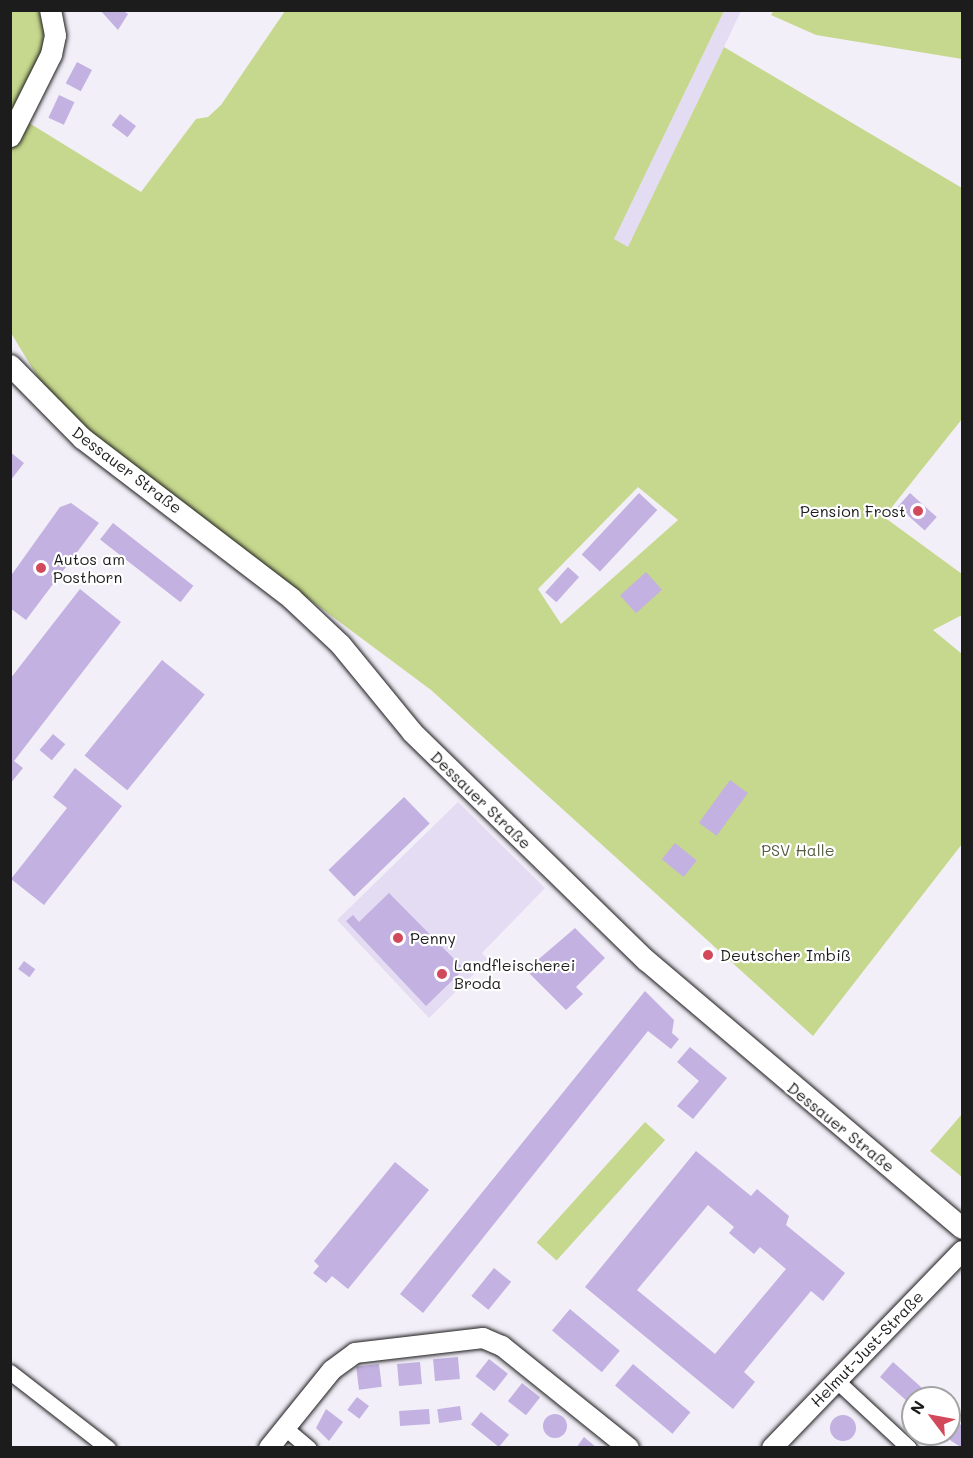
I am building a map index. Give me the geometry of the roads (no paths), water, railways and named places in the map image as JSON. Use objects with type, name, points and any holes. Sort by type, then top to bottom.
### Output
[{"type":"main road","points":[[14,130],[51,54],[55,35],[50,10]]},
{"type":"main road","name":"Dessauer Straße","points":[[10,365],[82,438],[291,598],[340,644],[412,732],[646,960],[963,1228]]},
{"type":"street","name":"Helmut-Just-Straße","points":[[772,1448],[963,1251]]},
{"type":"street","points":[[268,1448],[332,1370],[355,1353],[483,1338],[501,1346],[629,1448]]},
{"type":"street","points":[[10,1372],[108,1448]]},
{"type":"street","points":[[837,1381],[909,1448]]},
{"type":"street","points":[[285,1428],[309,1448]]},
{"type":"place","name":"Pension Frost","points":[[918,511]]},
{"type":"place","name":"Autos am Posthorn","points":[[41,568]]},
{"type":"place","name":"Penny","points":[[398,938]]},
{"type":"place","name":"Deutscher Imbiß","points":[[708,955]]},
{"type":"place","name":"Landfleischerei Broda","points":[[442,974]]},
{"type":"park label","name":"PSV Halle","points":[[798,850]]}]
